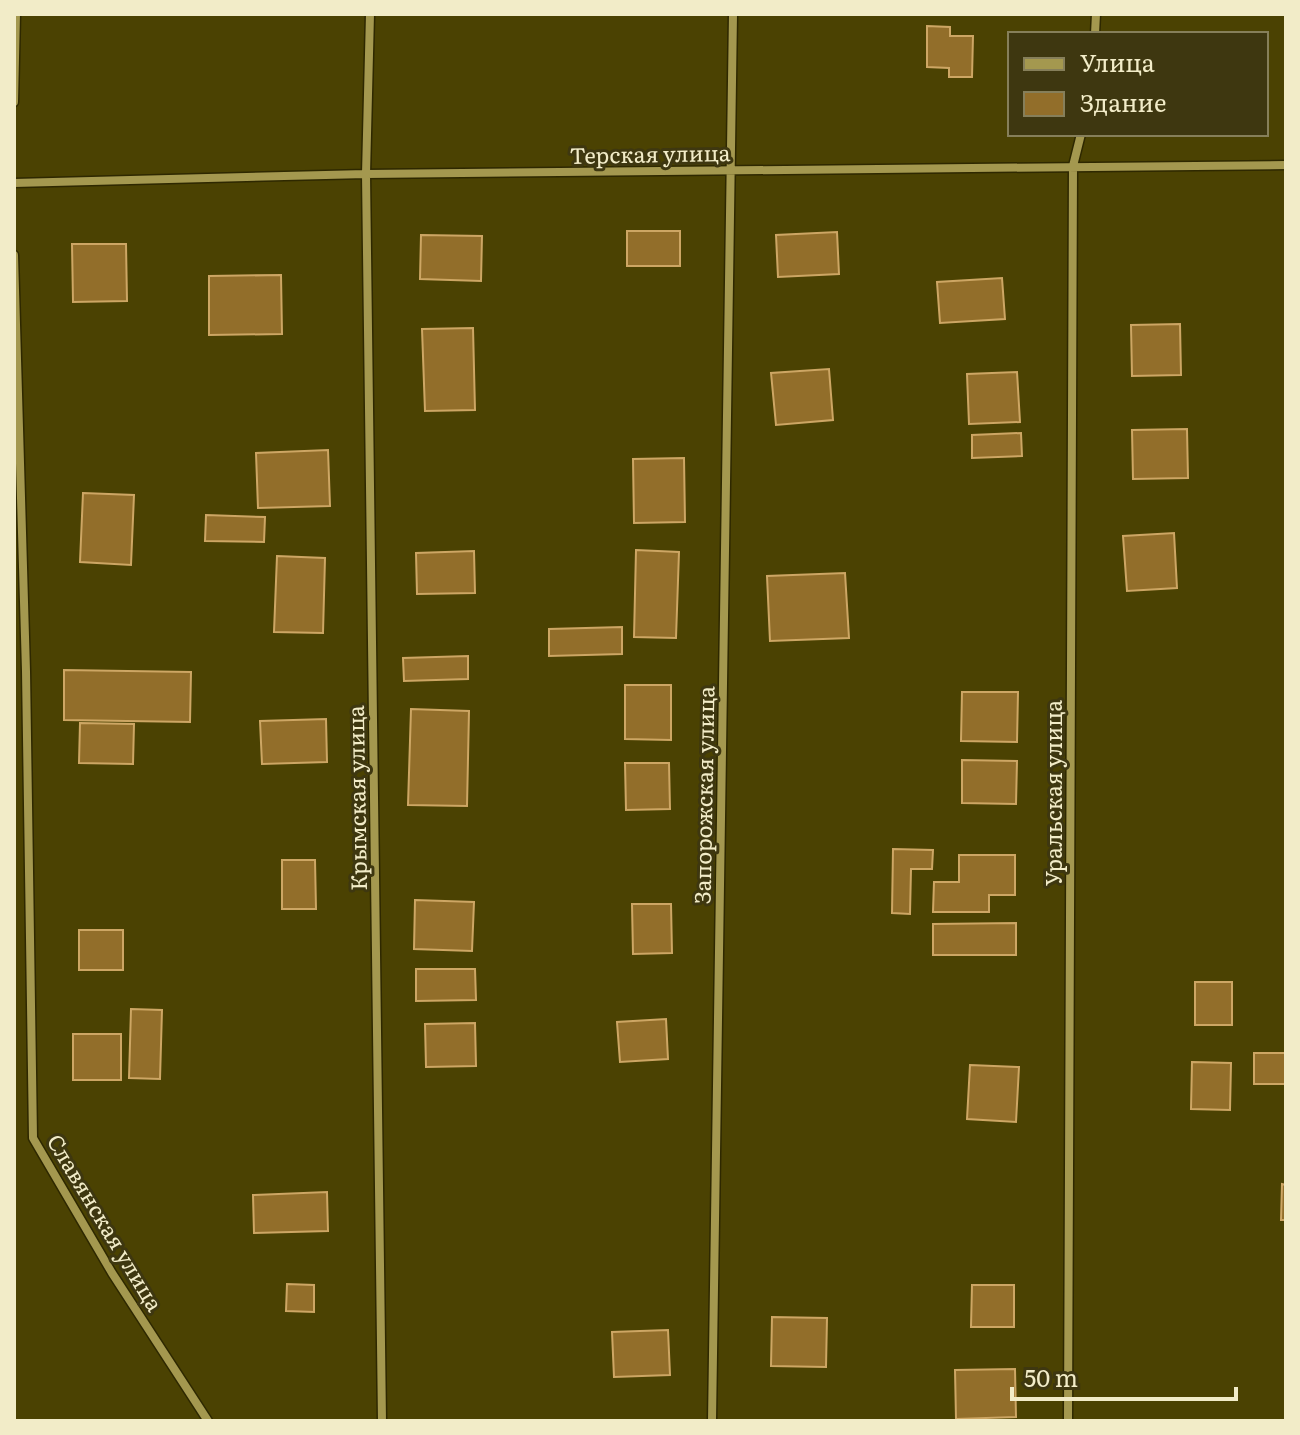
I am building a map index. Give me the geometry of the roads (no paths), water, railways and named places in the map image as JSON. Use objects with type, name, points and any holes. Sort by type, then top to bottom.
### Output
[{"type":"street","points":[[14,102],[16,14]]},
{"type":"street","name":"Крымская улица","points":[[370,14],[366,174],[382,1421]]},
{"type":"street","name":"Запорожская улица","points":[[712,1421],[733,14]]},
{"type":"street","name":"Уральская улица","points":[[1068,1421],[1073,166],[1080,136]]},
{"type":"street","name":"Терская улица","points":[[14,183],[366,174],[1286,165]]},
{"type":"street","name":"Славянская улица","points":[[14,255],[26,671],[33,1138],[112,1273],[208,1421]]}]
